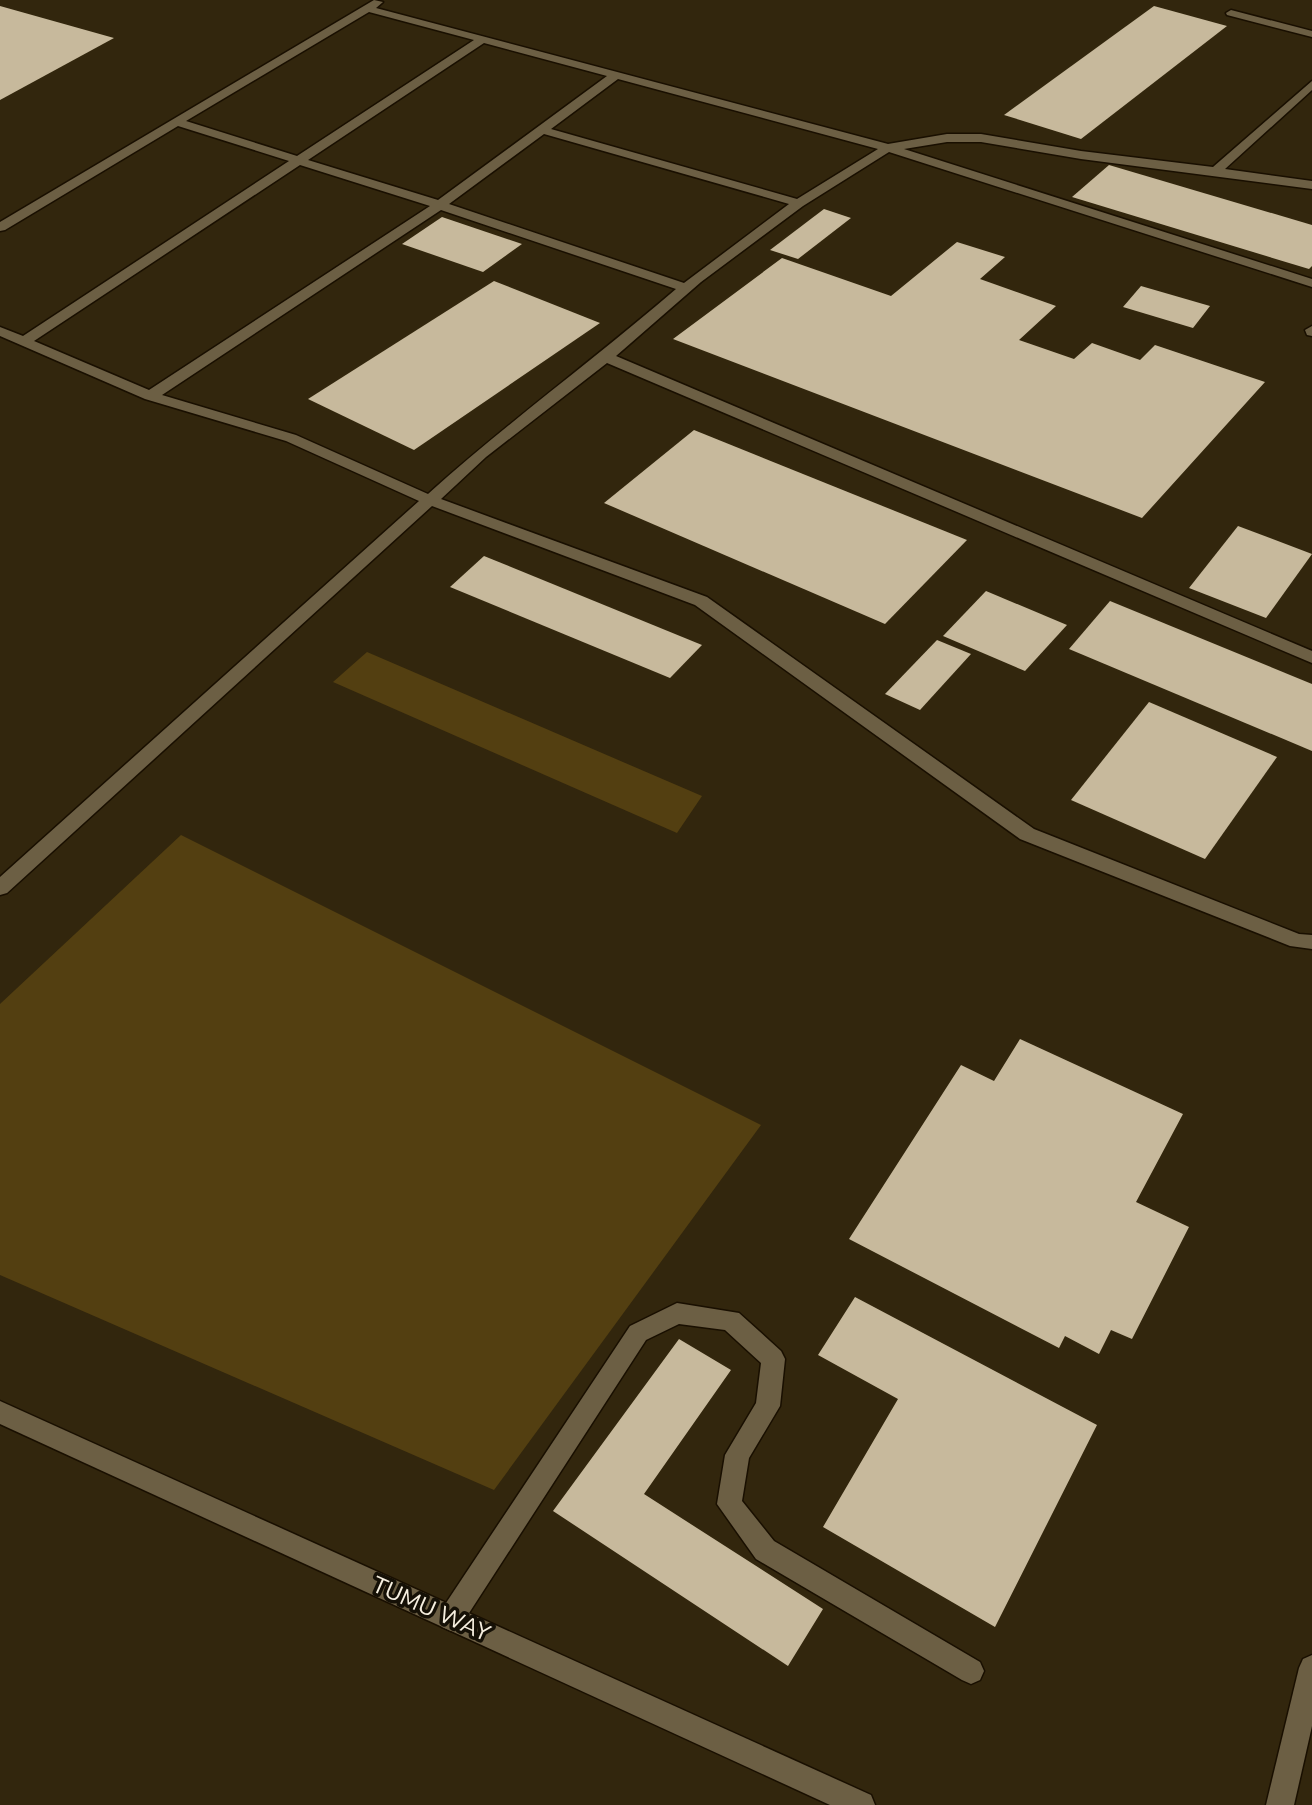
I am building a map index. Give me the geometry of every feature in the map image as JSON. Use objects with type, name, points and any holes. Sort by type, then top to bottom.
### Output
[{"type":"street","points":[[0,227],[382,0]]},
{"type":"street","points":[[369,9],[888,148],[1312,283]]},
{"type":"street","points":[[1231,13],[1312,34]]},
{"type":"street","points":[[24,341],[482,40]]},
{"type":"street","points":[[150,396],[439,205],[615,76]]},
{"type":"street","points":[[1216,171],[1312,84]]},
{"type":"street","points":[[177,122],[439,205],[686,288]]},
{"type":"street","points":[[542,130],[799,202]]},
{"type":"street","points":[[0,888],[481,454],[606,357],[686,288],[799,202],[888,148],[947,138],[981,138],[1081,155],[1312,185]]},
{"type":"street","points":[[0,331],[150,396],[291,438],[395,487],[701,601],[1027,834],[1297,941],[1312,942]]},
{"type":"street","points":[[606,357],[1312,657]]},
{"type":"street","points":[[451,1618],[638,1333],[677,1313],[731,1320],[773,1359],[768,1406],[737,1455],[729,1504],[765,1550],[971,1671]]},
{"type":"street","name":"TUMU WAY","points":[[0,1412],[861,1805]]},
{"type":"street","points":[[1280,1805],[1312,1668]]},
{"type":"shaded area","points":[[367,652],[702,796],[677,833],[333,682]]},
{"type":"shaded area","points":[[181,835],[761,1125],[494,1490],[0,1275],[0,1004]]},
{"type":"building","points":[[0,6],[114,38],[0,100]]},
{"type":"building","points":[[1154,6],[1227,26],[1081,139],[1004,115]]},
{"type":"building","points":[[1109,165],[1312,225],[1312,266],[1309,269],[1072,197]]},
{"type":"building","points":[[824,209],[851,218],[798,259],[770,250]]},
{"type":"building","points":[[442,217],[522,244],[483,272],[402,244]]},
{"type":"building","points":[[957,242],[1005,257],[980,279],[1056,306],[1019,340],[1074,359],[1092,343],[1140,360],[1155,345],[1265,382],[1142,518],[673,339],[782,258],[891,296]]},
{"type":"building","points":[[494,281],[600,323],[414,450],[308,399]]},
{"type":"building","points":[[1141,286],[1210,306],[1193,328],[1123,307]]},
{"type":"building","points":[[694,430],[967,540],[885,624],[604,503]]},
{"type":"building","points":[[1238,526],[1312,554],[1266,618],[1189,588]]},
{"type":"building","points":[[484,556],[702,645],[670,678],[450,587]]},
{"type":"building","points":[[986,591],[1067,625],[1025,671],[943,636]]},
{"type":"building","points":[[1110,601],[1312,684],[1312,751],[1069,649]]},
{"type":"building","points":[[937,640],[971,654],[920,710],[885,694]]},
{"type":"building","points":[[1149,702],[1277,757],[1205,859],[1071,800]]},
{"type":"building","points":[[1020,1039],[1183,1114],[1136,1202],[1189,1227],[1132,1339],[1111,1330],[1099,1354],[1065,1336],[1059,1348],[849,1239],[961,1065],[994,1081]]},
{"type":"building","points":[[855,1297],[1097,1425],[995,1627],[823,1527],[898,1399],[818,1355]]},
{"type":"building","points":[[679,1339],[731,1370],[644,1494],[823,1609],[788,1666],[553,1511]]}]
